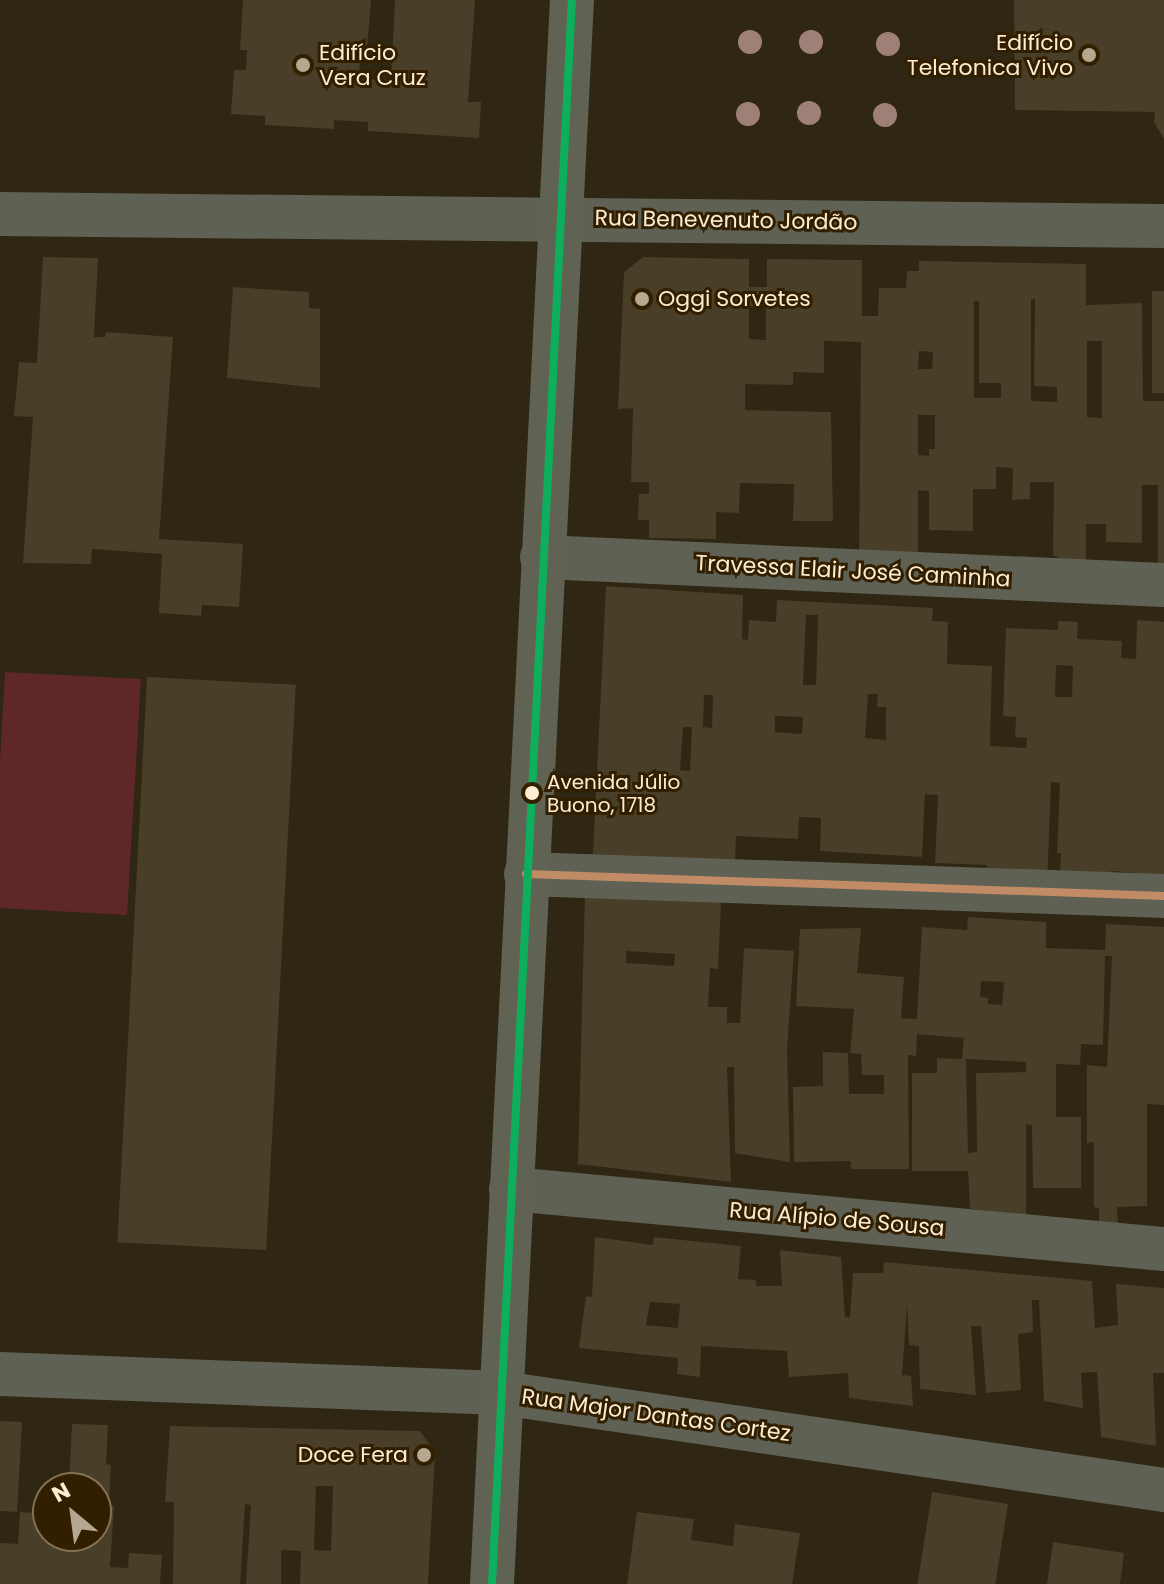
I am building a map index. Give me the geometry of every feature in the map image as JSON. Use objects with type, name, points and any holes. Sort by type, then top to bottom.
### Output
[{"type":"main road","points":[[492,1584],[572,0]]},
{"type":"street","name":"Rua Benevenuto Jordão","points":[[0,214],[1164,226]]},
{"type":"street","name":"Travessa Elair José Caminha","points":[[542,557],[1164,585]]},
{"type":"street","points":[[526,874],[1164,896]]},
{"type":"street","name":"Rua Alípio de Sousa","points":[[511,1189],[1164,1249]]},
{"type":"street","name":"Rua Major Dantas Cortez","points":[[0,1374],[501,1393],[1164,1490]]},
{"type":"shaded area","points":[[5,672],[141,679],[127,915],[0,908],[0,760]]},
{"type":"building","points":[[243,0],[371,0],[366,60],[360,60],[359,79],[391,80],[395,0],[475,0],[468,102],[481,102],[479,138],[368,131],[368,122],[334,120],[334,129],[265,125],[265,116],[231,114],[234,70],[246,70],[247,50],[240,50]]},
{"type":"building","name":"Edifício Telefonica Vivo","points":[[1014,0],[1164,0],[1164,139],[1154,122],[1155,112],[1015,110]]},
{"type":"building","points":[[43,257],[98,258],[94,337],[105,337],[106,332],[173,337],[159,539],[243,544],[239,607],[202,605],[201,616],[159,613],[162,554],[92,549],[91,564],[23,563],[33,417],[14,416],[19,362],[37,363]]},
{"type":"building","points":[[643,257],[749,259],[749,287],[767,287],[767,259],[862,260],[862,316],[878,316],[879,288],[906,288],[907,271],[919,271],[919,261],[1086,264],[1086,305],[1142,303],[1143,401],[1164,401],[1164,580],[1158,580],[1158,485],[1142,485],[1142,543],[1106,542],[1106,524],[1086,524],[1086,574],[1058,572],[1057,556],[1053,556],[1054,482],[1030,482],[1030,499],[1012,500],[1013,468],[996,467],[996,489],[973,489],[973,531],[929,530],[929,491],[918,490],[918,563],[859,561],[861,342],[824,341],[824,373],[793,372],[793,385],[745,384],[745,410],[831,412],[833,521],[793,521],[794,484],[740,483],[739,513],[716,512],[716,539],[649,538],[649,520],[638,520],[639,494],[649,494],[649,482],[631,482],[633,408],[618,409],[624,272]],"holes":[[[1035,299],[1034,386],[1057,387],[1057,402],[1031,401],[1031,300]],[[974,301],[979,301],[979,383],[1001,383],[1001,398],[974,398]],[[749,306],[766,306],[766,340],[749,339]],[[1087,341],[1102,341],[1102,418],[1087,417]],[[919,351],[933,352],[932,369],[918,369]],[[918,415],[935,415],[935,449],[929,449],[929,456],[918,455]]]},
{"type":"building","points":[[233,287],[309,292],[309,308],[320,309],[320,388],[227,378]]},
{"type":"building","points":[[1152,291],[1164,291],[1164,393],[1152,393]]},
{"type":"building","points":[[606,586],[743,595],[742,639],[748,640],[749,620],[776,622],[777,600],[933,608],[932,621],[948,622],[947,664],[992,666],[990,746],[1026,748],[1027,738],[1015,737],[1016,717],[1003,716],[1006,628],[1058,630],[1058,621],[1078,622],[1077,639],[1122,641],[1121,658],[1136,659],[1137,620],[1164,622],[1164,890],[1139,873],[1111,871],[1111,877],[1060,875],[1061,853],[1057,853],[1060,783],[1051,782],[1047,885],[986,881],[987,865],[935,863],[938,795],[925,794],[922,857],[820,851],[821,818],[799,817],[798,839],[736,836],[735,866],[593,854]],"holes":[[[806,615],[818,615],[816,685],[803,685]],[[1056,665],[1073,666],[1072,697],[1055,697]],[[868,694],[878,694],[877,707],[886,707],[886,740],[865,738]],[[704,695],[713,695],[712,728],[703,727]],[[775,716],[803,717],[802,734],[775,732]],[[683,727],[692,727],[690,771],[680,770]]]},
{"type":"building","points":[[147,677],[296,685],[266,1250],[117,1242]]},
{"type":"building","points":[[585,893],[721,902],[718,969],[710,968],[708,1007],[727,1007],[727,1023],[740,1023],[744,948],[794,951],[787,1049],[790,1162],[735,1153],[734,1067],[727,1067],[731,1182],[578,1164]],"holes":[[[626,951],[675,954],[674,966],[626,963]]]},
{"type":"building","points":[[968,917],[1046,922],[1046,948],[1105,950],[1106,924],[1164,927],[1164,1105],[1147,1104],[1147,1206],[1117,1207],[1118,1225],[1099,1223],[1099,1208],[1094,1207],[1094,1142],[1087,1143],[1087,1065],[1107,1067],[1112,956],[1105,956],[1103,1045],[1081,1044],[1080,1065],[1056,1064],[1056,1117],[1081,1117],[1081,1188],[1033,1188],[1032,1125],[1026,1124],[1026,1215],[970,1209],[968,1171],[912,1171],[912,1073],[937,1073],[937,1058],[962,1059],[964,1038],[917,1034],[916,1056],[908,1055],[909,1169],[851,1169],[850,1161],[794,1162],[793,1087],[823,1086],[823,1052],[848,1053],[849,1094],[884,1094],[884,1075],[862,1075],[861,1054],[850,1053],[854,1009],[796,1006],[800,929],[861,928],[857,973],[904,977],[901,1018],[917,1019],[922,927],[967,930]],"holes":[[[981,981],[1004,982],[1002,1005],[988,1004],[988,998],[980,997]],[[966,1059],[1026,1062],[1026,1072],[976,1073],[977,1152],[968,1153]]]},
{"type":"building","points":[[595,1237],[653,1245],[654,1237],[741,1246],[738,1279],[756,1280],[756,1286],[782,1286],[780,1250],[841,1257],[845,1317],[850,1317],[853,1273],[883,1273],[884,1262],[1092,1281],[1095,1328],[1118,1325],[1116,1284],[1164,1288],[1164,1373],[1153,1373],[1156,1446],[1101,1437],[1097,1372],[1081,1373],[1083,1408],[1044,1401],[1039,1300],[1032,1300],[1033,1332],[1018,1334],[1021,1390],[986,1393],[981,1326],[971,1326],[976,1395],[920,1389],[919,1346],[909,1345],[907,1305],[902,1375],[911,1376],[913,1406],[849,1398],[848,1373],[789,1377],[787,1351],[701,1346],[700,1377],[677,1374],[678,1358],[579,1348],[586,1296],[592,1297]],"holes":[[[650,1302],[680,1304],[678,1328],[646,1325]]]},
{"type":"building","points":[[0,1421],[22,1422],[17,1512],[0,1511]]},
{"type":"building","points":[[72,1424],[108,1425],[106,1464],[111,1465],[111,1472],[70,1472]]},
{"type":"building","points":[[170,1426],[420,1431],[435,1452],[428,1584],[300,1584],[301,1551],[281,1550],[281,1584],[246,1584],[251,1505],[245,1504],[240,1584],[173,1584],[174,1502],[165,1502]],"holes":[[[316,1486],[333,1486],[331,1551],[314,1550]]]},
{"type":"building","points":[[932,1492],[1008,1504],[995,1584],[917,1584]]},
{"type":"building","points":[[20,1512],[32,1513],[32,1552],[111,1552],[110,1567],[128,1568],[129,1553],[162,1555],[160,1584],[0,1584],[0,1543],[18,1544]]},
{"type":"building","points":[[637,1512],[694,1519],[691,1540],[733,1546],[735,1524],[800,1533],[792,1584],[627,1584]]},
{"type":"building","points":[[1053,1542],[1124,1553],[1120,1584],[1047,1584]]},
{"type":"transit line","points":[[492,1584],[572,0]]},
{"type":"transit line","points":[[526,874],[1164,896]]},
{"type":"place","name":"Edifício Telefonica Vivo","points":[[1089,55]]},
{"type":"place","name":"Edifício Vera Cruz","points":[[303,65]]},
{"type":"place","name":"Oggi Sorvetes","points":[[642,299]]},
{"type":"place","name":"Avenida Júlio Buono, 1718","points":[[532,793]]},
{"type":"place","name":"Doce Fera","points":[[424,1455]]}]
